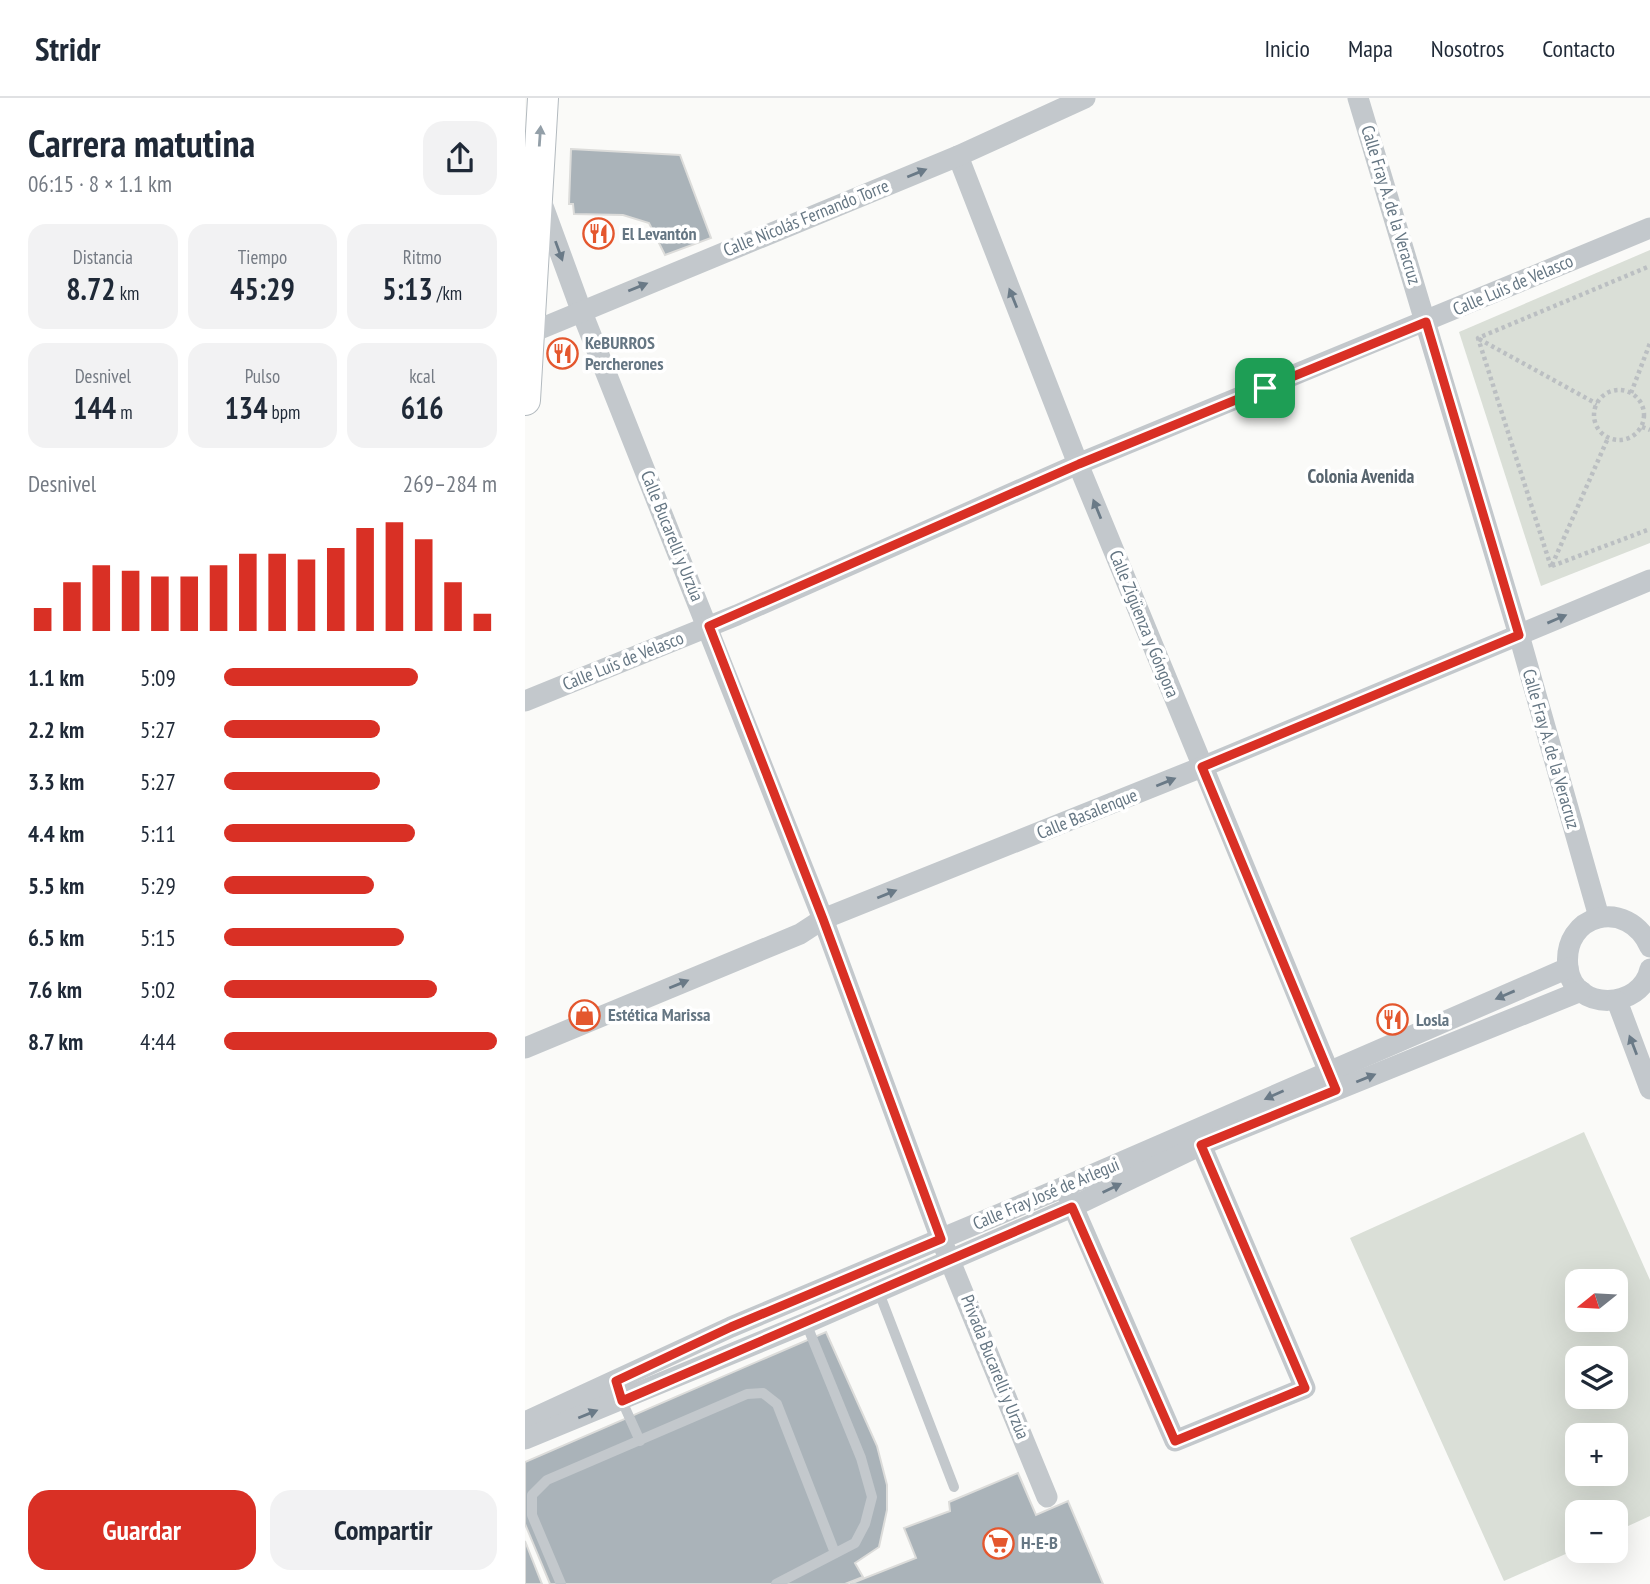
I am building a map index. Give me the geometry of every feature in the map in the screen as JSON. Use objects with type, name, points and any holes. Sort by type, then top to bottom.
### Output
[{"type":"main road","points":[[525,400],[543,98]]},
{"type":"street","name":"Calle Nicolás Fernando Torre","points":[[528,334],[958,156],[1085,98]]},
{"type":"street","name":"Calle Fray A. de la Veracruz","points":[[1358,98],[1519,635],[1599,917]]},
{"type":"street","name":"Calle Zigüenza y Góngora","points":[[958,156],[1079,464],[1333,1080]]},
{"type":"street","name":"Calle Bucarelli y Urzúa","points":[[536,186],[581,310],[709,626],[823,919],[946,1249]]},
{"type":"street","name":"Calle Luis de Velasco","points":[[525,701],[709,626],[1079,464],[1650,228]]},
{"type":"street","name":"Calle Basalenque","points":[[525,1048],[800,934],[823,919],[1202,767],[1650,580]]},
{"type":"street","points":[[1650,947],[1643,924],[1612,916],[1599,917],[1577,931],[1571,942],[1568,968],[1581,991],[1592,998],[1617,1001],[1630,996],[1641,986],[1650,969]]},
{"type":"street","name":"Calle Fray José de Arlegui","points":[[525,1439],[619,1391],[731,1327],[946,1249],[1072,1207],[1568,968]]},
{"type":"street","name":"Calle Fray José de Arlegui","points":[[525,1422],[739,1350],[806,1323],[878,1290],[946,1249],[1065,1187],[1333,1080],[1581,991]]},
{"type":"street","points":[[1617,1001],[1650,1089]]},
{"type":"street","points":[[1065,1187],[1175,1441],[1305,1388],[1201,1145]]},
{"type":"street","name":"Privada Bucarelli y Urzúa","points":[[946,1249],[1047,1497]]},
{"type":"street","points":[[731,1327],[739,1350]]},
{"type":"lane","points":[[878,1290],[954,1487]]},
{"type":"lane","points":[[776,1584],[855,1543],[865,1524],[872,1497],[861,1458],[806,1323]]},
{"type":"lane","points":[[619,1391],[640,1441]]},
{"type":"lane","points":[[561,1584],[532,1515],[532,1495],[547,1480],[747,1394],[764,1393],[777,1404],[835,1553]]},
{"type":"path","points":[[1478,338],[1650,265]]},
{"type":"path","points":[[1478,338],[1597,404]]},
{"type":"path","points":[[1478,338],[1551,567]]},
{"type":"path","points":[[1631,393],[1650,343]]},
{"type":"path","points":[[1612,391],[1631,393],[1643,408],[1642,427],[1627,439],[1608,438],[1596,423],[1597,404],[1612,391]]},
{"type":"path","points":[[1642,427],[1650,430]]},
{"type":"path","points":[[1551,567],[1608,438]]},
{"type":"path","points":[[1551,567],[1650,529]]},
{"type":"shaded area","points":[[1650,250],[1650,543],[1541,586],[1459,332]]},
{"type":"shaded area","points":[[1584,1132],[1650,1280],[1650,1516],[1628,1526],[1628,1500],[1565,1500],[1565,1554],[1504,1581],[1350,1238]]},
{"type":"building","points":[[571,149],[680,155],[711,238],[665,255],[649,223],[623,215],[574,214],[573,204],[569,204]]},
{"type":"building","points":[[826,1332],[877,1446],[887,1485],[887,1510],[879,1547],[855,1563],[863,1577],[845,1584],[550,1584],[525,1524],[525,1462]]},
{"type":"building","name":"H-E-B","points":[[1018,1473],[1036,1515],[1068,1501],[1103,1584],[850,1584],[916,1558],[904,1528],[950,1511],[949,1502]]},
{"type":"building","points":[[525,1541],[542,1584],[525,1584]]},
{"type":"place","name":"El Levantón","points":[[599,234]]},
{"type":"place","name":"KeBURROS Percherones","points":[[562,353]]},
{"type":"place","name":"Estética Marissa","points":[[585,1015]]},
{"type":"place","name":"Losla","points":[[1393,1020]]},
{"type":"place","name":"H-E-B","points":[[998,1543]]},
{"type":"district","name":"Colonia Avenida","points":[[1361,476]]},
{"type":"route","points":[[1426,322],[1519,635],[1202,767],[1336,1090],[1201,1145],[1305,1388],[1175,1441],[1072,1207],[622,1401],[616,1381],[731,1327],[941,1239],[823,919],[709,626],[1079,464],[1265,388],[1426,322]]}]
